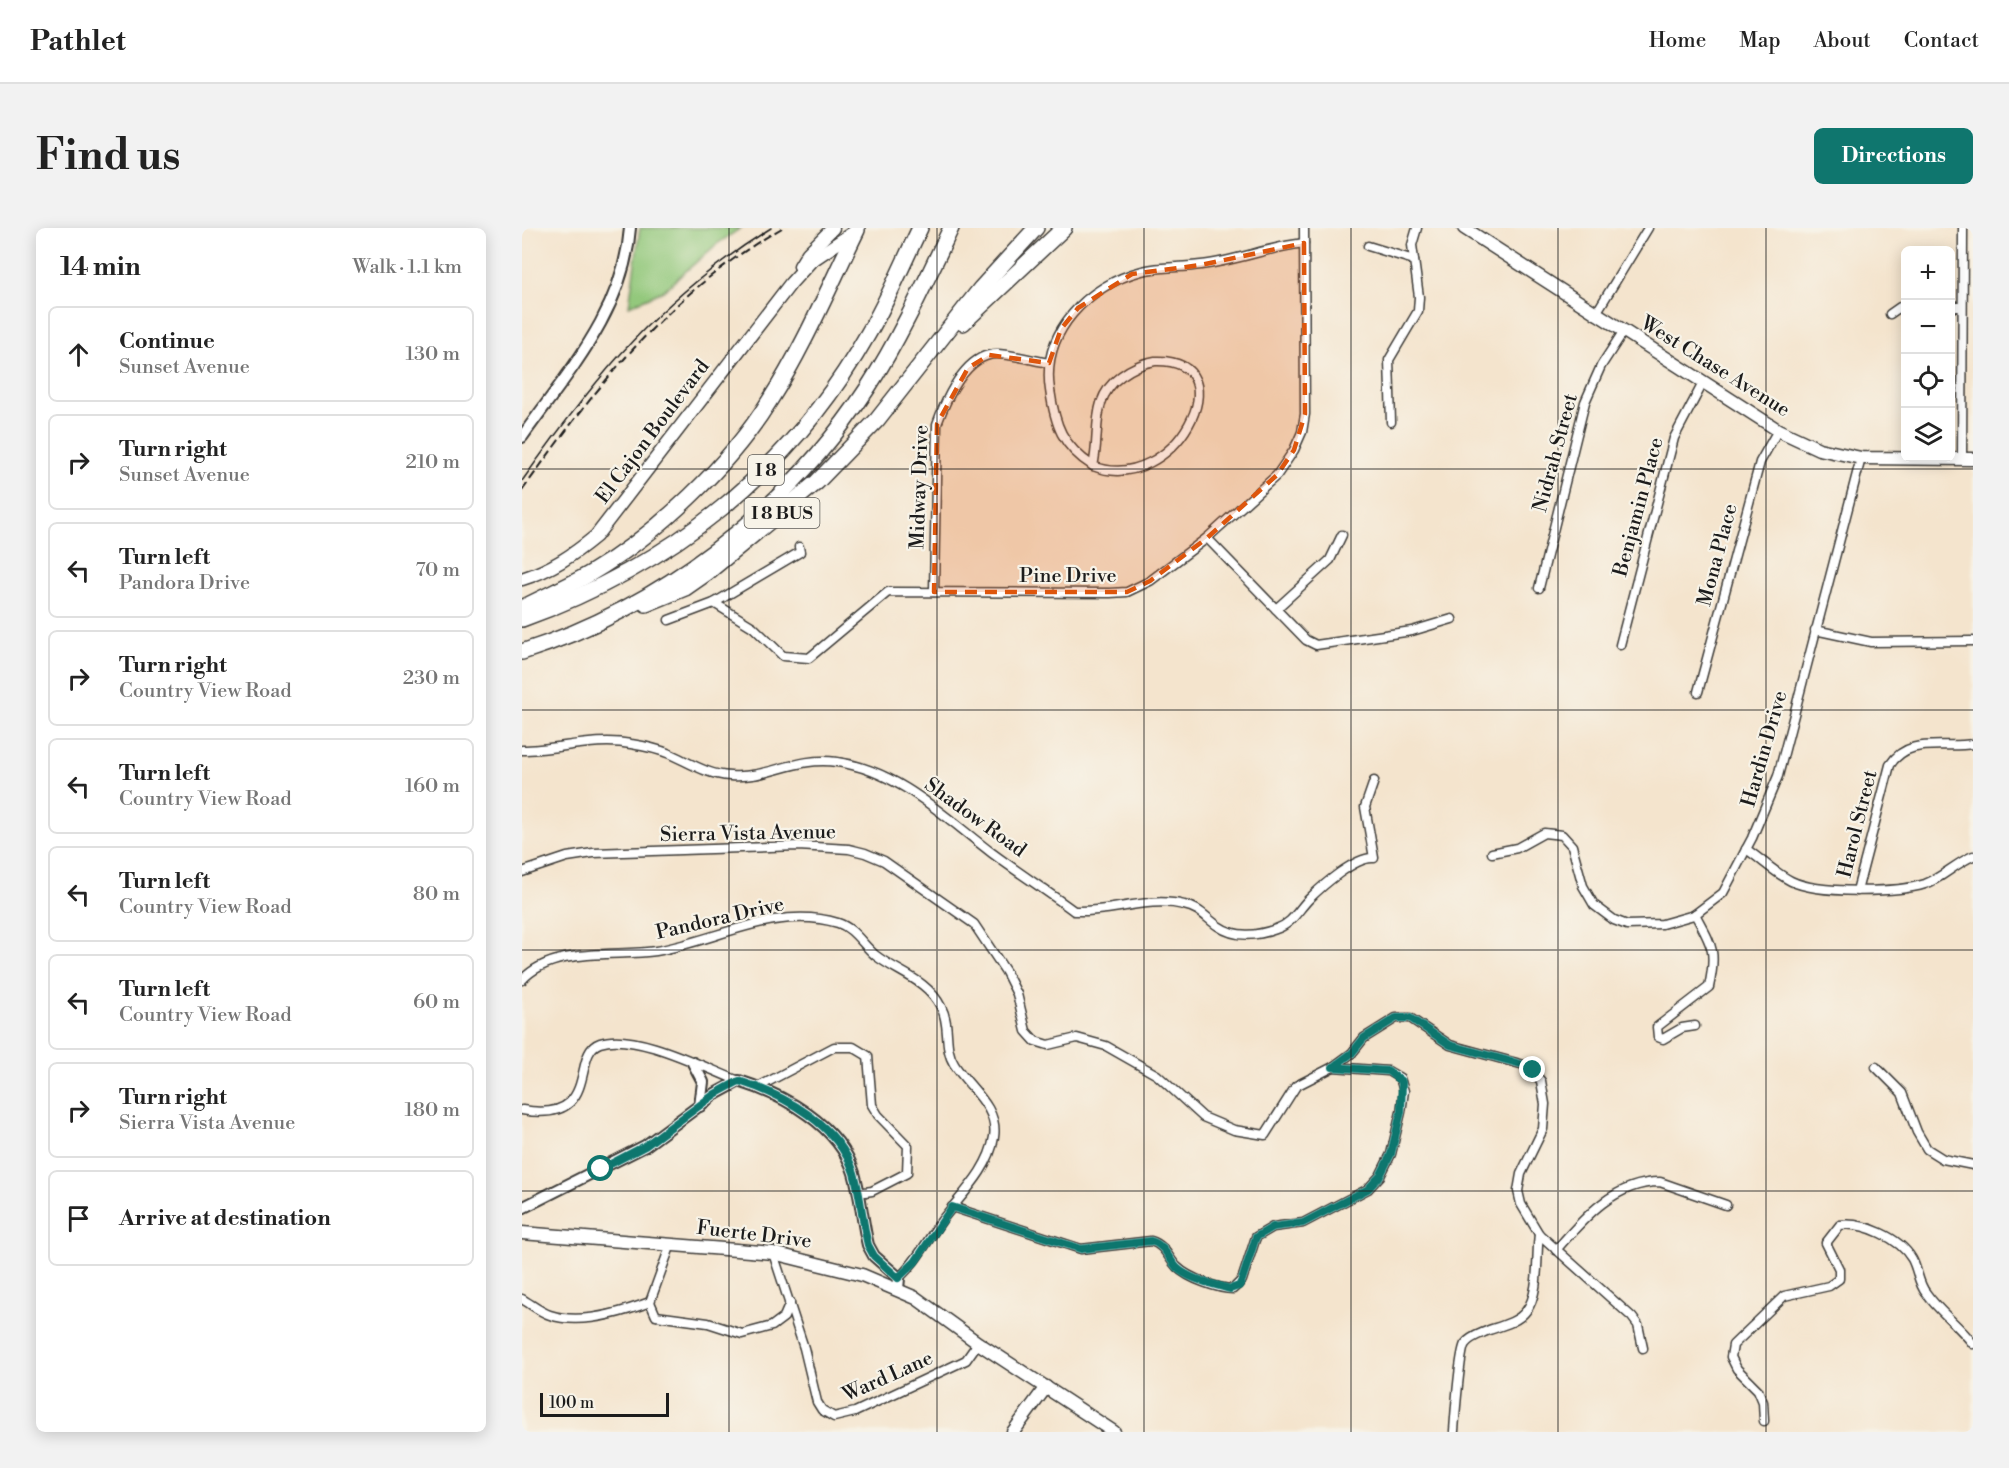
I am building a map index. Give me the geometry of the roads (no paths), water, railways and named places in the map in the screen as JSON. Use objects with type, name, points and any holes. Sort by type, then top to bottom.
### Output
[{"type":"highway","name":"I 8","points":[[522,620],[567,603],[614,581],[690,533],[753,484],[800,433],[846,370],[869,333],[920,228]]},
{"type":"highway","name":"I 8","points":[[522,652],[590,627],[671,580],[723,546],[801,474],[866,390],[893,346],[951,228]]},
{"type":"highway","name":"I 8 BUS","points":[[590,627],[685,588],[735,553],[817,482],[852,448],[981,288],[1036,228]]},
{"type":"highway","points":[[934,349],[1064,228]]},
{"type":"highway","points":[[522,608],[591,573],[622,552],[658,523],[729,456],[770,401],[799,349],[857,230]]},
{"type":"main road","name":"El Cajon Boulevard","points":[[791,282],[808,253],[833,228]]},
{"type":"main road","name":"West Chase Avenue","points":[[1464,228],[1595,315],[1778,430],[1819,449],[1861,458],[1967,459]]},
{"type":"main road","name":"El Cajon Boulevard","points":[[522,579],[543,572],[570,557],[596,536],[791,282],[811,261],[857,230]]},
{"type":"main road","name":"Fuerte Drive","points":[[522,1233],[773,1253],[898,1283],[978,1343],[1109,1430]]},
{"type":"main road","points":[[1013,1432],[1046,1387]]},
{"type":"street","points":[[522,437],[585,349],[613,302],[624,273],[630,228]]},
{"type":"street","name":"Pine Drive","points":[[714,603],[753,627],[783,656],[809,658],[888,592],[1127,592],[1150,581],[1207,538],[1277,475],[1294,450],[1302,432],[1305,414],[1304,228]]},
{"type":"street","points":[[1391,422],[1389,360],[1418,311],[1412,245],[1417,228]]},
{"type":"street","points":[[1595,315],[1648,228]]},
{"type":"street","points":[[1963,228],[1962,307],[1967,459]]},
{"type":"street","points":[[1093,466],[1096,452],[1098,407],[1112,384],[1135,367],[1155,361],[1176,363],[1190,371],[1198,383],[1198,397],[1187,430],[1173,447],[1158,458],[1133,469],[1115,471],[1093,466],[1074,453],[1062,436],[1053,411],[1048,377],[1049,363],[1053,345],[1069,318],[1099,290],[1121,278],[1155,268],[1201,265],[1304,243]]},
{"type":"street","points":[[1368,246],[1414,260]]},
{"type":"street","points":[[1890,314],[1901,307]]},
{"type":"street","points":[[1955,307],[1962,307]]},
{"type":"street","name":"Nidrah Street","points":[[1539,588],[1585,402],[1601,366],[1623,332]]},
{"type":"street","name":"Midway Drive","points":[[934,592],[937,424],[943,406],[968,368],[978,360],[997,354],[1049,363]]},
{"type":"street","name":"Benjamin Place","points":[[1620,645],[1674,438],[1703,383]]},
{"type":"street","name":"Mona Place","points":[[1698,692],[1760,462],[1778,430]]},
{"type":"street","name":"Hardin Drive","points":[[1492,854],[1517,848],[1544,833],[1562,835],[1572,846],[1583,886],[1594,905],[1614,920],[1627,925],[1662,924],[1695,914],[1723,893],[1768,806],[1778,776],[1861,458]]},
{"type":"street","points":[[1276,609],[1330,560],[1342,535]]},
{"type":"street","points":[[1207,538],[1306,640],[1316,645],[1412,631],[1452,619]]},
{"type":"street","points":[[669,620],[714,603],[800,552],[798,547]]},
{"type":"street","points":[[1815,630],[1871,642],[1973,641]]},
{"type":"street","name":"Shadow Road","points":[[522,750],[548,750],[612,741],[630,743],[656,749],[715,774],[728,776],[748,776],[795,762],[839,762],[865,769],[927,801],[994,855],[1074,911],[1159,903],[1182,904],[1198,909],[1218,926],[1238,934],[1253,934],[1287,924],[1308,900],[1329,882],[1357,862],[1374,858],[1365,807],[1374,781]]},
{"type":"street","name":"Harol Street","points":[[1857,891],[1890,765],[1897,753],[1911,746],[1973,744]]},
{"type":"street","name":"Sierra Vista Avenue","points":[[522,872],[567,857],[592,854],[798,846],[849,849],[884,861],[974,924],[1006,972],[1017,994],[1026,1031],[1035,1041],[1048,1045],[1077,1038],[1106,1046],[1157,1075],[1203,1117],[1248,1134],[1265,1135],[1296,1086],[1333,1067],[1352,1053],[1364,1038],[1396,1018],[1410,1018],[1450,1045],[1528,1066],[1541,1081],[1545,1104],[1543,1129],[1521,1174],[1518,1191],[1521,1204],[1539,1234],[1632,1317],[1638,1325],[1643,1348]]},
{"type":"street","points":[[1746,849],[1792,881],[1805,886],[1857,891],[1897,890],[1926,883],[1973,856]]},
{"type":"street","points":[[1695,914],[1713,949],[1714,965],[1709,987],[1657,1027],[1656,1033],[1658,1038],[1663,1040],[1682,1028],[1695,1026]]},
{"type":"street","name":"Pandora Drive","points":[[522,980],[544,965],[576,956],[655,951],[784,918],[837,923],[850,929],[872,953],[915,978],[936,998],[946,1021],[950,1058],[993,1115],[994,1136],[991,1149],[974,1182],[952,1207],[898,1283]]},
{"type":"street","points":[[522,1110],[547,1112],[570,1101],[580,1088],[590,1051],[601,1043],[617,1041],[640,1045],[758,1087],[786,1101],[832,1136],[849,1160],[868,1245],[874,1256],[898,1283]]},
{"type":"street","points":[[758,1087],[834,1047],[853,1047],[868,1056],[872,1104],[878,1115],[909,1146],[909,1161],[907,1173],[872,1191],[858,1193]]},
{"type":"street","points":[[693,1063],[704,1082],[700,1106]]},
{"type":"street","points":[[952,1207],[1081,1249],[1151,1241],[1158,1243],[1177,1267],[1187,1275],[1233,1288],[1242,1280],[1256,1237],[1273,1227],[1303,1223],[1368,1189],[1380,1176],[1391,1154],[1402,1104],[1403,1086],[1400,1078],[1388,1071],[1333,1067]]},
{"type":"street","points":[[1876,1067],[1902,1093],[1917,1132],[1927,1149],[1943,1159],[1973,1165]]},
{"type":"street","points":[[522,1208],[645,1146],[739,1081]]},
{"type":"street","points":[[1556,1250],[1599,1205],[1613,1195],[1651,1182],[1660,1182],[1726,1205]]},
{"type":"street","points":[[1764,1421],[1763,1402],[1758,1390],[1737,1369],[1731,1357],[1733,1345],[1784,1296],[1797,1291],[1829,1286],[1839,1279],[1839,1269],[1826,1243],[1840,1225],[1862,1227],[1900,1244],[1912,1260],[1927,1295],[1958,1324],[1973,1344]]},
{"type":"street","points":[[1454,1431],[1459,1396],[1460,1360],[1464,1346],[1473,1336],[1513,1321],[1526,1311],[1533,1290],[1539,1234]]},
{"type":"street","points":[[671,1244],[650,1302],[656,1316],[708,1323],[742,1334],[772,1326],[784,1317],[790,1303]]},
{"type":"street","name":"Ward Lane","points":[[773,1253],[790,1303],[817,1402],[822,1410],[834,1417],[855,1412],[966,1360],[978,1343]]},
{"type":"street","points":[[522,1299],[548,1315],[576,1319],[616,1312],[650,1302]]},
{"type":"tram line","points":[[522,481],[577,407],[633,341],[695,282],[771,228]]},
{"type":"railway","points":[[522,491],[578,415],[637,344],[704,282],[741,254],[782,228]]}]
